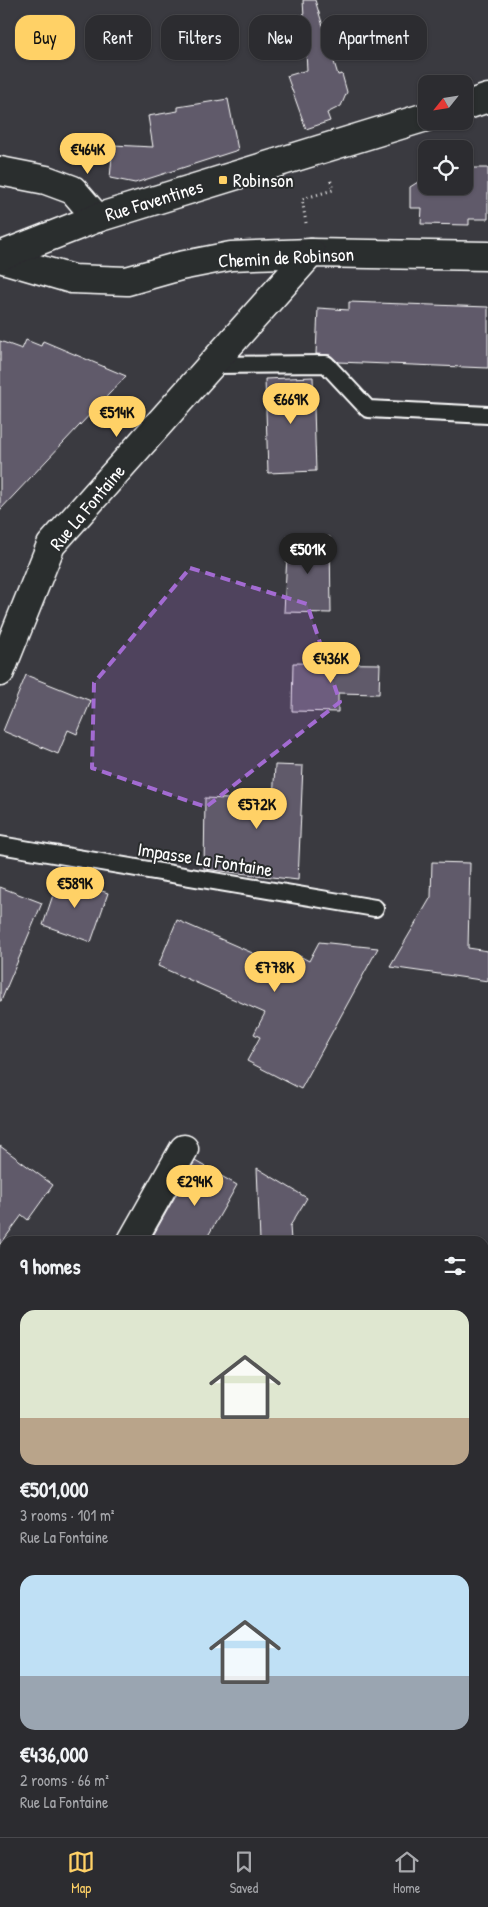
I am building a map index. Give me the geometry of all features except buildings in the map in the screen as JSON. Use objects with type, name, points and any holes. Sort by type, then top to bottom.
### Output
[{"type":"street","points":[[473,103],[488,98]]},
{"type":"street","name":"Rue Faventines","points":[[0,257],[97,218],[418,120]]},
{"type":"street","points":[[0,171],[46,180],[73,190],[97,218]]},
{"type":"street","name":"Chemin de Robinson","points":[[0,257],[72,279],[127,281],[180,266],[231,256],[311,253],[488,256]]},
{"type":"street","name":"Rue La Fontaine","points":[[0,672],[51,545],[311,253]]},
{"type":"street","points":[[135,1236],[184,1149]]},
{"type":"lane","points":[[212,365],[326,364],[368,409],[488,415]]},
{"type":"lane","name":"Impasse La Fontaine","points":[[0,845],[375,908]]},
{"type":"path","points":[[311,253],[302,199],[334,190],[322,150]]},
{"type":"highlighted area","points":[[190,568],[307,604],[340,702],[206,807],[92,768],[94,683]]},
{"type":"place","name":"Robinson","points":[[223,180]]}]
